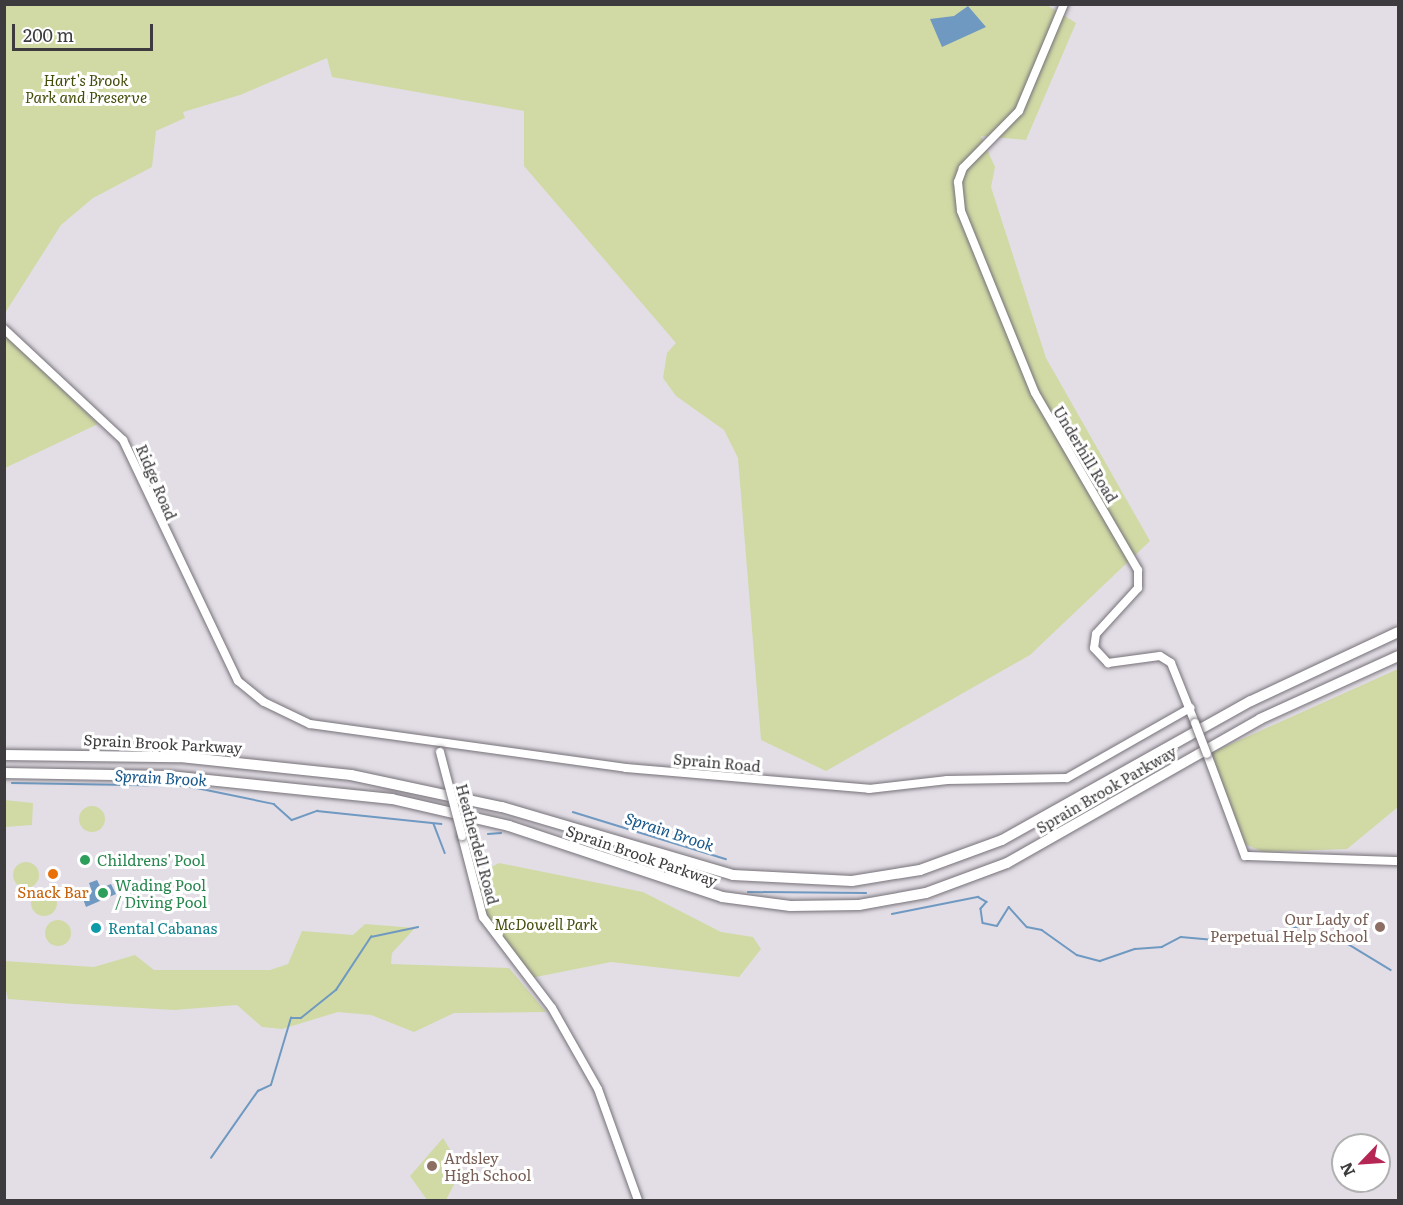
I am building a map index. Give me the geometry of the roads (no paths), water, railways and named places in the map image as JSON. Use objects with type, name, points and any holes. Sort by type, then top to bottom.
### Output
[{"type":"highway","name":"Sprain Brook Parkway","points":[[4,754],[180,757],[342,774],[502,807],[733,875],[852,881],[920,870],[1002,840],[1258,698],[1398,632]]},
{"type":"highway","name":"Sprain Brook Parkway","points":[[4,773],[169,776],[383,798],[509,826],[722,897],[790,906],[859,905],[935,890],[1007,863],[1260,718],[1398,656]]},
{"type":"street","name":"Underhill Road","points":[[1064,4],[1019,111],[963,168],[958,182],[961,211],[1030,383],[1138,570],[1138,588],[1096,634],[1094,648],[1108,663],[1164,657],[1178,676],[1245,856],[1398,861]]},
{"type":"street","name":"Ridge Road","points":[[4,329],[123,440],[238,681]]},
{"type":"street","name":"Sprain Road","points":[[238,681],[264,702],[310,724],[626,768],[869,789],[947,780],[1055,780],[1103,762],[1190,708]]},
{"type":"street","name":"Heatherdell Road","points":[[438,741],[483,917],[552,1008],[598,1089],[638,1200]]},
{"type":"water","points":[[968,6],[986,27],[942,47],[930,19],[954,16]]},
{"type":"water","name":"Wading Pool / Diving Pool","points":[[97,880],[101,888],[111,884],[116,894],[86,907],[82,896],[92,892],[89,883]]},
{"type":"waterway","name":"Sprain Brook","points":[[12,783],[187,786],[274,804],[292,820],[317,811],[441,824]]},
{"type":"waterway","name":"Sprain Brook","points":[[573,812],[726,859]]},
{"type":"waterway","points":[[434,824],[445,853]]},
{"type":"waterway","name":"Sprain Brook","points":[[488,834],[501,833]]},
{"type":"waterway","name":"Sprain Brook","points":[[748,892],[866,893]]},
{"type":"waterway","name":"Sprain Brook","points":[[892,914],[978,897],[987,902],[981,909],[983,923],[997,926],[1009,907],[1027,927],[1042,930],[1077,955],[1100,961],[1135,949],[1162,947],[1181,937],[1217,940],[1329,922],[1348,944],[1391,970]]},
{"type":"waterway","points":[[211,1158],[258,1091],[271,1085],[291,1018],[301,1018],[336,990],[371,937],[418,927]]},
{"type":"place","name":"Childrens' Pool","points":[[85,860]]},
{"type":"place","name":"Snack Bar","points":[[53,874]]},
{"type":"place","name":"Wading Pool / Diving Pool","points":[[103,893]]},
{"type":"place","name":"Our Lady of Perpetual Help School","points":[[1380,927]]},
{"type":"place","name":"Rental Cabanas","points":[[96,928]]},
{"type":"place","name":"Ardsley High School","points":[[432,1166]]},
{"type":"park label","name":"Hart's Brook Park and Preserve","points":[[86,88]]},
{"type":"park label","name":"McDowell Park","points":[[546,924]]}]
